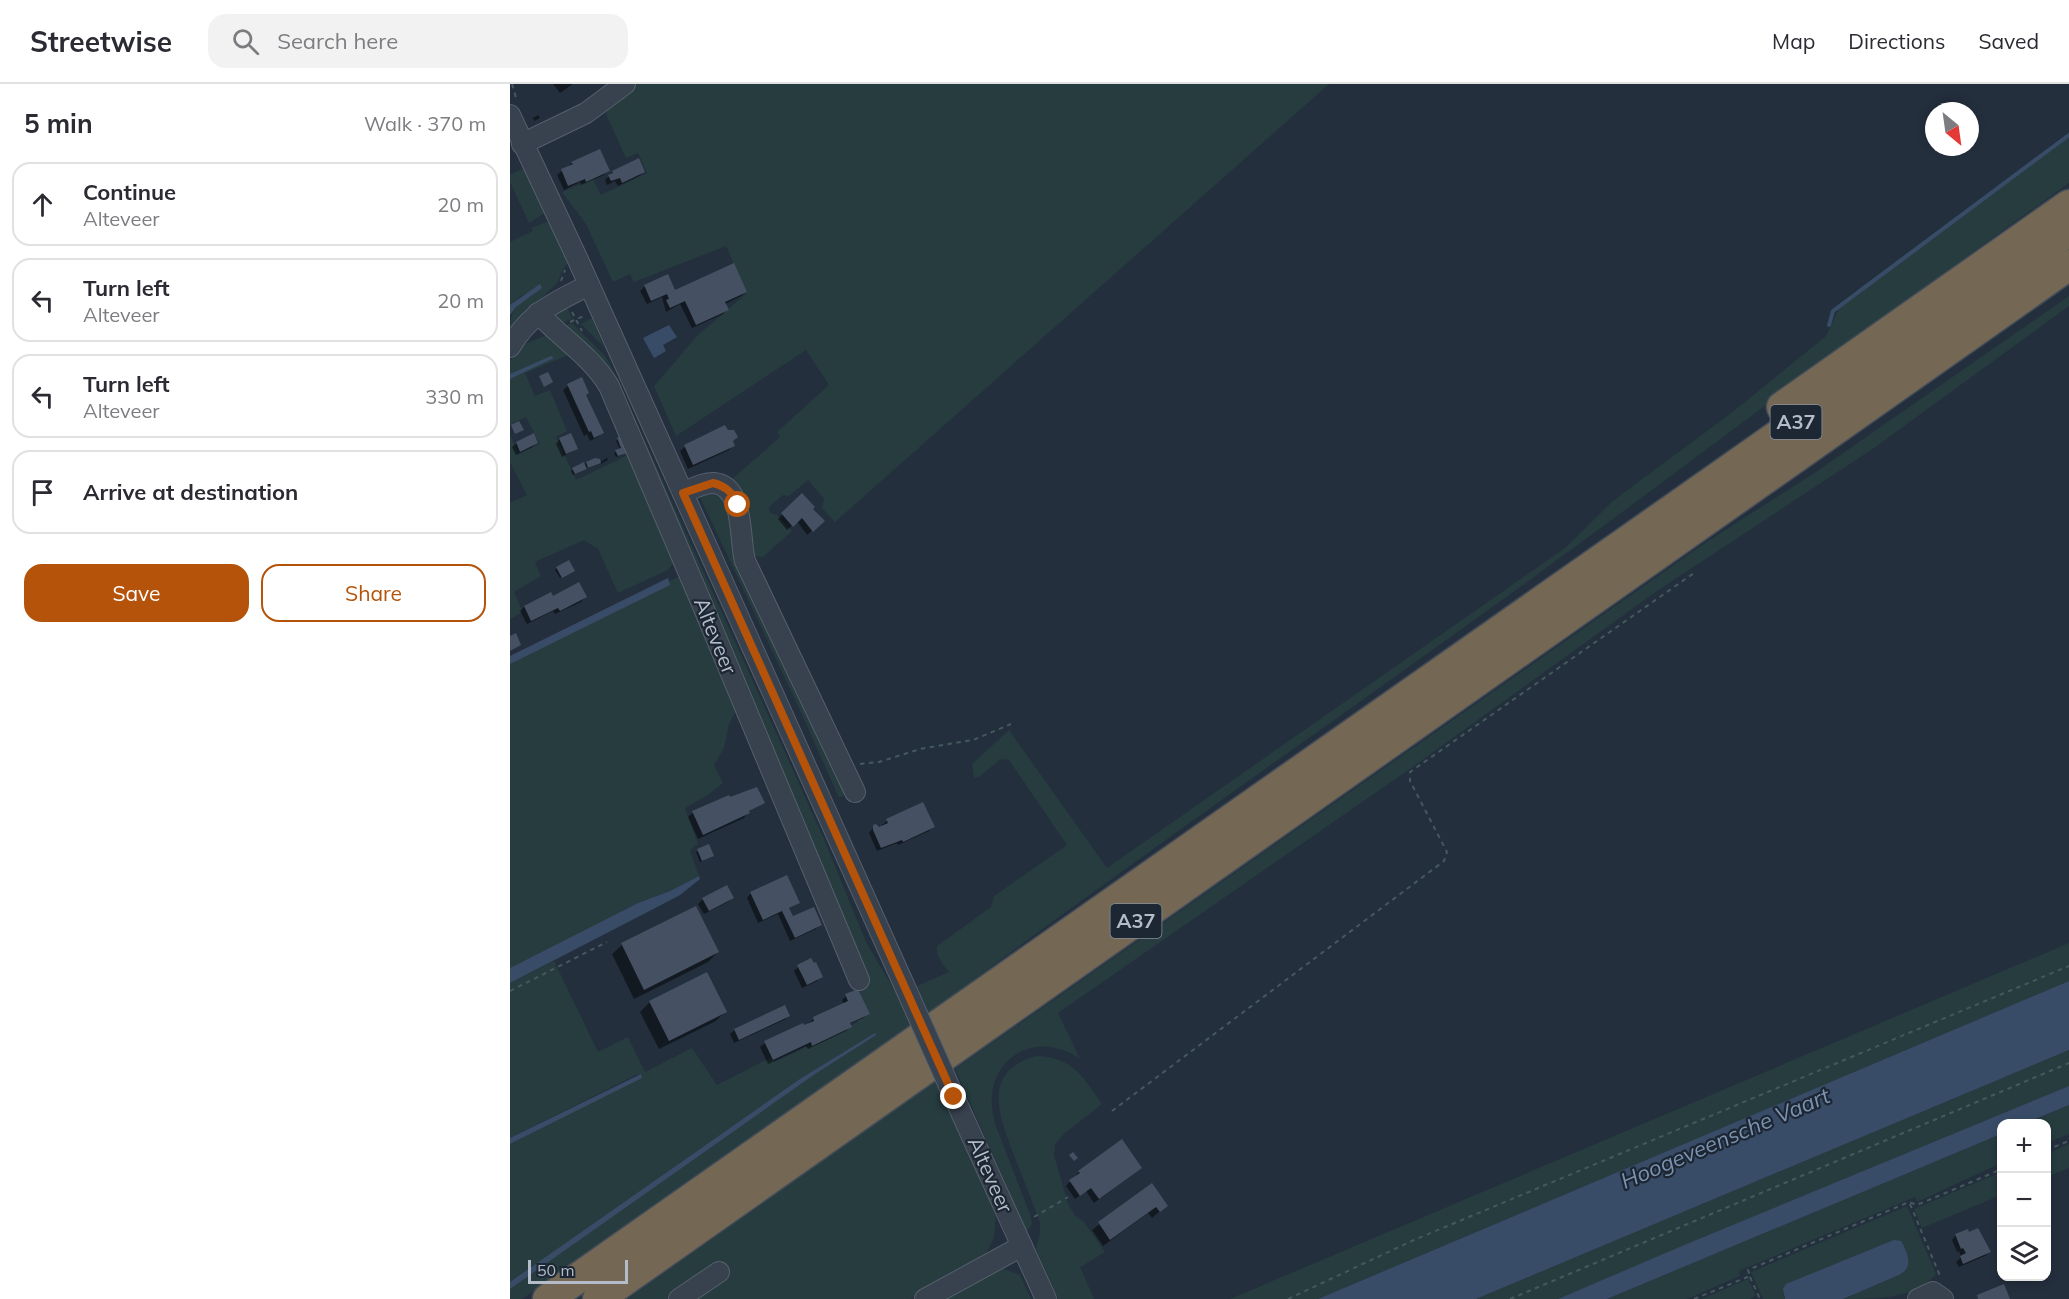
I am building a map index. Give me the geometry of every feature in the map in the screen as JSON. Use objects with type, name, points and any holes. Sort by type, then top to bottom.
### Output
[{"type":"highway","name":"A37","points":[[1522,614],[1689,476],[1850,358],[2069,205]]},
{"type":"highway","name":"A37","points":[[548,1299],[2069,231]]},
{"type":"highway","name":"A37","points":[[598,1299],[2069,266]]},
{"type":"street","points":[[528,141],[586,113],[626,84]]},
{"type":"street","name":"Alteveer","points":[[510,115],[528,141],[589,285],[1046,1299]]},
{"type":"street","points":[[510,347],[520,330],[538,313],[589,285]]},
{"type":"street","name":"Alteveer","points":[[538,313],[591,361],[609,386],[859,980]]},
{"type":"street","points":[[683,493],[713,483],[727,488],[735,498],[738,505],[741,549],[745,561],[855,792]]},
{"type":"street","points":[[925,1299],[1022,1246]]},
{"type":"street","points":[[679,1299],[719,1272]]},
{"type":"street","points":[[1918,1299],[1934,1292],[1943,1299]]},
{"type":"path","points":[[1112,1111],[1444,861],[1447,852],[1410,781],[1410,772],[1694,573]]},
{"type":"path","points":[[843,765],[879,762],[920,749],[973,740],[1011,724]]},
{"type":"path","points":[[510,991],[607,942]]},
{"type":"path","points":[[1288,1299],[1414,1240],[2069,966]]},
{"type":"path","points":[[1510,1299],[2069,1063]]},
{"type":"path","points":[[2051,1148],[2069,1141]]},
{"type":"path","points":[[1760,1299],[1748,1270],[1909,1202],[1917,1205],[1997,1171]]},
{"type":"path","points":[[1034,1217],[1068,1197]]},
{"type":"path","points":[[1909,1202],[1941,1278]]},
{"type":"path","points":[[1694,1299],[1750,1276]]},
{"type":"green space","points":[[638,84],[1329,84],[835,522],[822,508],[824,499],[808,480],[789,496],[783,495],[769,507],[770,513],[777,515],[792,531],[763,557],[748,556],[729,482],[780,437],[777,432],[829,385],[806,350],[676,436],[654,386],[698,335],[747,293],[726,246],[634,282],[630,274],[613,282],[586,224],[562,192],[593,179],[601,195],[647,173],[638,153],[626,158],[606,114],[607,107]]},
{"type":"green space","points":[[2069,133],[2069,183],[1538,574],[1156,847],[929,1013],[917,986],[949,972],[938,957],[937,946],[991,907],[994,896],[1067,845],[1009,760],[1001,759],[979,777],[974,778],[972,764],[1009,730],[1107,868],[1565,548],[1614,500],[1730,414],[1826,336],[1841,304],[1860,288]]},
{"type":"green space","points":[[522,169],[529,172],[545,213],[529,223],[510,182],[510,175]]},
{"type":"green space","points":[[546,222],[555,224],[570,261],[557,283],[532,307],[510,334],[514,310],[542,288],[521,296],[510,305],[510,242],[533,231],[531,228]]},
{"type":"green space","points":[[2069,296],[2069,306],[1874,448],[1657,591],[1414,766],[1058,1013],[1080,1059],[1061,1049],[1043,1046],[1026,1049],[1012,1057],[1001,1070],[994,1086],[992,1105],[996,1126],[1031,1217],[1032,1224],[1027,1232],[955,1069],[1705,543],[1813,474]]},
{"type":"green space","points":[[567,307],[572,319],[557,325],[555,318],[559,310]]},
{"type":"green space","points":[[592,318],[604,347],[581,324]]},
{"type":"green space","points":[[572,323],[610,364],[824,839],[866,942],[912,1025],[522,1299],[510,1299],[510,1144],[641,1078],[641,1074],[510,1138],[510,983],[554,961],[598,1052],[628,1037],[645,1072],[692,1048],[717,1085],[770,1058],[775,1062],[858,1022],[854,1015],[867,1009],[619,399],[560,328]]},
{"type":"green space","points":[[551,333],[576,352],[525,373],[535,396],[550,390],[567,431],[556,437],[576,480],[630,454],[675,561],[668,570],[618,593],[598,549],[584,540],[535,562],[541,576],[514,592],[523,612],[510,619],[510,503],[527,495],[510,462],[510,435],[519,454],[540,444],[526,417],[510,425],[510,361],[525,344]]},
{"type":"green space","points":[[723,491],[851,792],[839,798],[698,493]]},
{"type":"green space","points":[[682,575],[737,709],[729,724],[724,748],[714,765],[723,783],[685,808],[698,844],[690,850],[699,876],[670,891],[638,903],[510,968],[510,660]]},
{"type":"green space","points":[[2069,943],[2069,981],[1318,1299],[1230,1299]]},
{"type":"green space","points":[[2069,1050],[2069,1086],[1558,1299],[1476,1299]]},
{"type":"green space","points":[[1036,1056],[1059,1060],[1076,1070],[1102,1104],[1064,1134],[1055,1144],[1054,1155],[1068,1204],[1105,1252],[1080,1267],[1094,1299],[1058,1299],[1036,1249],[1040,1222],[1009,1143],[1000,1112],[998,1098],[1000,1085],[1007,1073],[1018,1063]]},
{"type":"green space","points":[[938,1080],[986,1188],[996,1217],[994,1237],[988,1250],[978,1261],[910,1299],[627,1299]]},
{"type":"green space","points":[[2069,1105],[2069,1134],[2051,1141],[2051,1119],[2037,1119]]},
{"type":"green space","points":[[1997,1136],[1997,1165],[1917,1202],[1915,1197],[1739,1271],[1740,1276],[1687,1299],[1607,1299]]},
{"type":"green space","points":[[2069,1144],[2069,1168],[2051,1175],[2051,1152]]},
{"type":"green space","points":[[1997,1174],[1997,1197],[1922,1228],[1914,1209]]},
{"type":"green space","points":[[1907,1206],[1936,1274],[1927,1282],[1906,1293],[1881,1298],[1843,1299],[1899,1275],[1783,1294],[1785,1299],[1763,1299],[1751,1272]]},
{"type":"green space","points":[[1004,1269],[1020,1275],[1031,1299],[938,1299],[986,1274]]},
{"type":"green space","points":[[1748,1279],[1756,1296],[1749,1299],[1702,1299]]},
{"type":"water","points":[[540,284],[542,288],[516,307],[510,315],[510,305]]},
{"type":"water","points":[[669,325],[677,337],[663,345],[666,351],[654,358],[643,338]]},
{"type":"water","points":[[551,356],[554,358],[510,379],[510,374]]},
{"type":"water","points":[[668,578],[670,585],[510,664],[510,656]]},
{"type":"water","points":[[699,876],[700,879],[680,895],[510,983],[510,968],[638,903],[670,891]]},
{"type":"water","name":"Hoogeveensche Vaart","points":[[2069,981],[2069,1050],[1476,1299],[1318,1299]]},
{"type":"water","points":[[875,1033],[876,1035],[815,1074],[510,1289],[510,1282],[800,1079]]},
{"type":"water","points":[[641,1074],[642,1078],[510,1144],[510,1138]]},
{"type":"water","points":[[2069,1086],[2069,1105],[2036,1119],[1997,1119],[1997,1136],[1607,1299],[1558,1299]]},
{"type":"water","points":[[1894,1240],[1901,1241],[1908,1260],[1907,1268],[1899,1275],[1843,1299],[1785,1299],[1783,1289],[1786,1284]]},
{"type":"building","points":[[600,149],[610,171],[586,182],[585,179],[568,186],[561,169]]},
{"type":"building","points":[[639,158],[645,172],[622,183],[620,178],[611,181],[608,175],[613,173],[612,171]]},
{"type":"building","points":[[734,263],[747,292],[725,302],[729,310],[696,325],[685,301],[670,308],[666,300],[669,299],[667,294],[651,301],[644,285],[668,274],[675,290]]},
{"type":"building","points":[[548,372],[553,382],[544,387],[539,376]]},
{"type":"building","points":[[582,377],[589,393],[586,395],[604,433],[594,438],[567,384]]},
{"type":"building","points":[[519,421],[524,430],[515,434],[511,425]]},
{"type":"building","points":[[725,425],[728,430],[734,430],[738,437],[733,441],[735,446],[693,465],[684,445]]},
{"type":"building","points":[[534,433],[538,443],[520,452],[516,442]]},
{"type":"building","points":[[571,433],[578,449],[566,454],[559,438]]},
{"type":"building","points":[[620,436],[627,453],[618,456],[615,450],[621,448],[617,438]]},
{"type":"building","points":[[595,458],[600,459],[601,463],[588,468],[586,462]]},
{"type":"building","points":[[584,462],[587,469],[575,474],[572,468]]},
{"type":"building","points":[[802,493],[825,521],[813,532],[802,518],[793,527],[781,513]]},
{"type":"building","points":[[569,560],[575,571],[562,578],[556,567]]},
{"type":"building","points":[[579,582],[587,597],[560,611],[558,608],[531,621],[524,606],[551,592],[553,596]]},
{"type":"building","points":[[516,633],[521,645],[510,651],[510,636]]},
{"type":"building","points":[[757,787],[765,803],[749,811],[750,813],[703,835],[692,811],[729,795],[730,797]]},
{"type":"building","points":[[923,802],[935,827],[903,842],[902,840],[881,848],[873,825],[876,824],[879,827],[888,823],[886,819]]},
{"type":"building","points":[[709,844],[714,856],[702,861],[697,849]]},
{"type":"building","points":[[787,875],[800,903],[789,908],[793,916],[814,907],[822,925],[795,938],[782,911],[763,920],[750,892]]},
{"type":"building","points":[[727,885],[734,898],[709,911],[702,898]]},
{"type":"building","points":[[696,906],[719,952],[644,990],[621,943]]},
{"type":"building","points":[[811,958],[814,963],[816,962],[823,977],[807,985],[797,965]]},
{"type":"building","points":[[707,972],[727,1012],[669,1041],[649,1001]]},
{"type":"building","points":[[858,989],[870,1014],[850,1023],[852,1027],[812,1046],[811,1042],[773,1060],[764,1041],[803,1023],[804,1025],[814,1021],[813,1017],[848,1001],[845,994]]},
{"type":"building","points":[[785,1005],[790,1016],[739,1040],[734,1029]]},
{"type":"building","points":[[1122,1139],[1142,1168],[1099,1199],[1091,1188],[1080,1196],[1069,1180]]},
{"type":"building","points":[[1073,1152],[1078,1158],[1074,1161],[1069,1155]]},
{"type":"building","points":[[1152,1183],[1168,1206],[1160,1212],[1156,1207],[1110,1240],[1098,1222]]},
{"type":"building","points":[[1978,1228],[1991,1252],[1963,1264],[1960,1256],[1966,1253],[1963,1248],[1961,1249],[1955,1234]]},
{"type":"building","points":[[2004,1284],[2010,1299],[1978,1299],[1977,1295]]},
{"type":"waterway","points":[[1829,325],[1833,311],[2069,135]]},
{"type":"route","points":[[738,505],[727,488],[718,484],[705,484],[683,493],[954,1097]]}]
